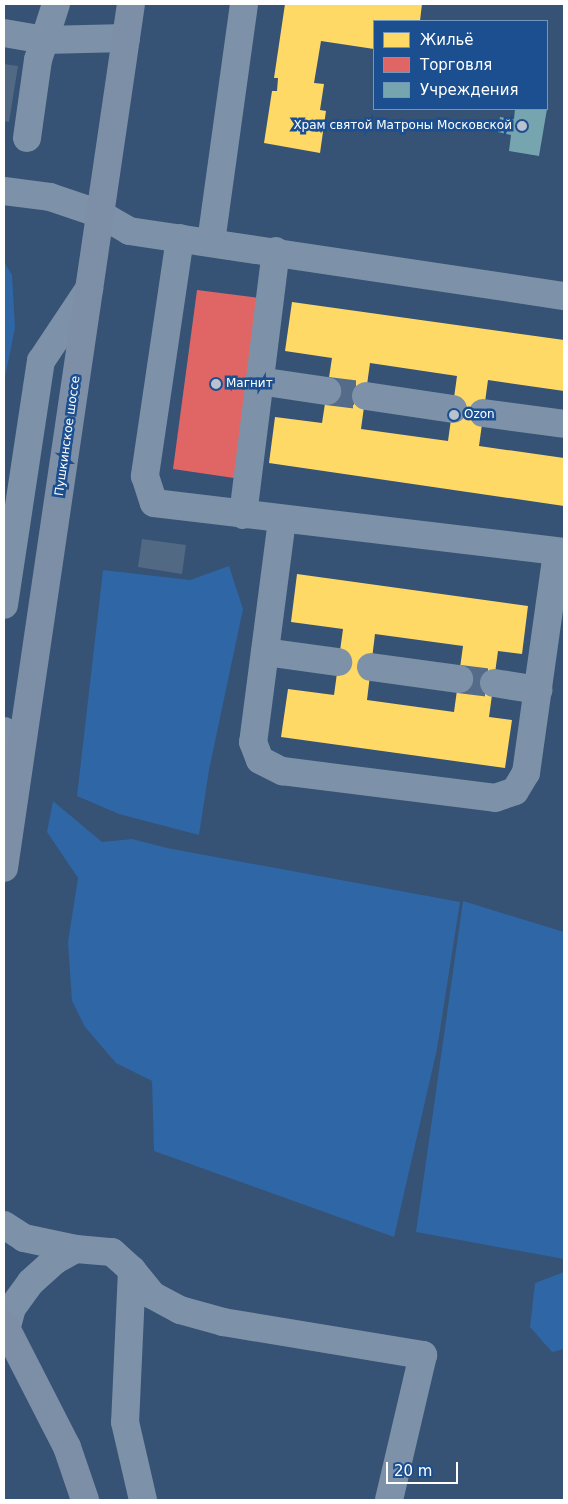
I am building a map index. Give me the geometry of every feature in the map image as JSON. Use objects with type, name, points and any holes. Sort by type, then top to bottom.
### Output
[{"type":"main road","name":"Пушкинское шоссе","points":[[4,868],[131,4]]},
{"type":"main road","points":[[5,1327],[66,1448],[85,1500]]},
{"type":"street","points":[[26,138],[38,60],[56,4]]},
{"type":"street","points":[[211,242],[244,4]]},
{"type":"street","points":[[4,33],[44,40],[126,38]]},
{"type":"street","points":[[4,191],[50,197],[100,214],[129,231],[276,251],[564,296]]},
{"type":"street","points":[[180,238],[145,476],[154,503],[282,520],[561,552],[526,773],[515,791],[495,798],[282,771],[260,760],[253,742],[282,520]]},
{"type":"street","points":[[243,515],[276,251]]},
{"type":"street","points":[[4,606],[41,360],[89,289]]},
{"type":"street","points":[[260,381],[327,391]]},
{"type":"street","points":[[366,396],[453,409]]},
{"type":"street","points":[[483,413],[564,424]]},
{"type":"street","points":[[265,652],[338,662]]},
{"type":"street","points":[[371,667],[458,679]]},
{"type":"street","points":[[494,684],[538,690]]},
{"type":"street","points":[[4,731],[15,789]]},
{"type":"street","points":[[4,1225],[24,1238],[76,1249],[112,1252],[132,1270],[152,1295],[180,1310],[223,1322],[423,1355],[389,1500]]},
{"type":"street","points":[[5,1327],[12,1308],[31,1282],[54,1260],[76,1249]]},
{"type":"street","points":[[132,1270],[125,1422],[143,1500]]},
{"type":"shaded area","points":[[4,262],[12,275],[15,328],[4,382]]},
{"type":"shaded area","points":[[229,566],[243,609],[209,770],[199,835],[119,814],[77,796],[103,570],[190,580]]},
{"type":"shaded area","points":[[53,801],[102,842],[132,839],[167,848],[460,902],[437,1049],[394,1237],[154,1151],[152,1081],[116,1063],[85,1027],[72,1001],[68,942],[78,878],[47,832]]},
{"type":"shaded area","points":[[463,901],[564,932],[564,1259],[416,1232]]},
{"type":"shaded area","points":[[564,1272],[564,1349],[552,1352],[530,1327],[535,1283]]},
{"type":"building: Жильё","points":[[285,4],[422,4],[420,20],[373,20],[373,49],[321,41],[314,83],[324,84],[320,110],[326,111],[320,153],[264,143],[272,91],[277,91],[278,78],[274,78]]},
{"type":"building: Жильё","points":[[292,302],[564,340],[564,391],[488,380],[479,446],[564,458],[564,506],[269,463],[275,417],[322,423],[332,358],[285,351]],"holes":[[[370,363],[457,376],[448,441],[361,429]]]},
{"type":"building: Жильё","points":[[297,574],[528,606],[522,654],[498,651],[489,717],[512,720],[505,768],[281,737],[288,689],[334,695],[343,629],[291,622]],"holes":[[[375,634],[463,646],[454,712],[367,700]]]},
{"type":"building: Торговля","name":"Магнит","points":[[197,290],[259,298],[234,478],[173,469]]},
{"type":"building: Учреждения","name":"Храм святой Матроны Моcковской","points":[[515,110],[547,110],[539,156],[509,151],[511,135],[498,132],[500,117],[514,119]]},
{"type":"building: Прочее","points":[[4,64],[18,66],[9,122],[4,121]]},
{"type":"building: Прочее","points":[[142,539],[186,545],[182,574],[138,567]]},
{"type":"tunnel","points":[[327,391],[366,396]]},
{"type":"tunnel","points":[[459,679],[494,683]]},
{"type":"place","name":"Храм святой Матроны Моcковской","points":[[522,126]]},
{"type":"place","name":"Магнит","points":[[216,384]]},
{"type":"place","name":"Ozon","points":[[454,415]]}]
